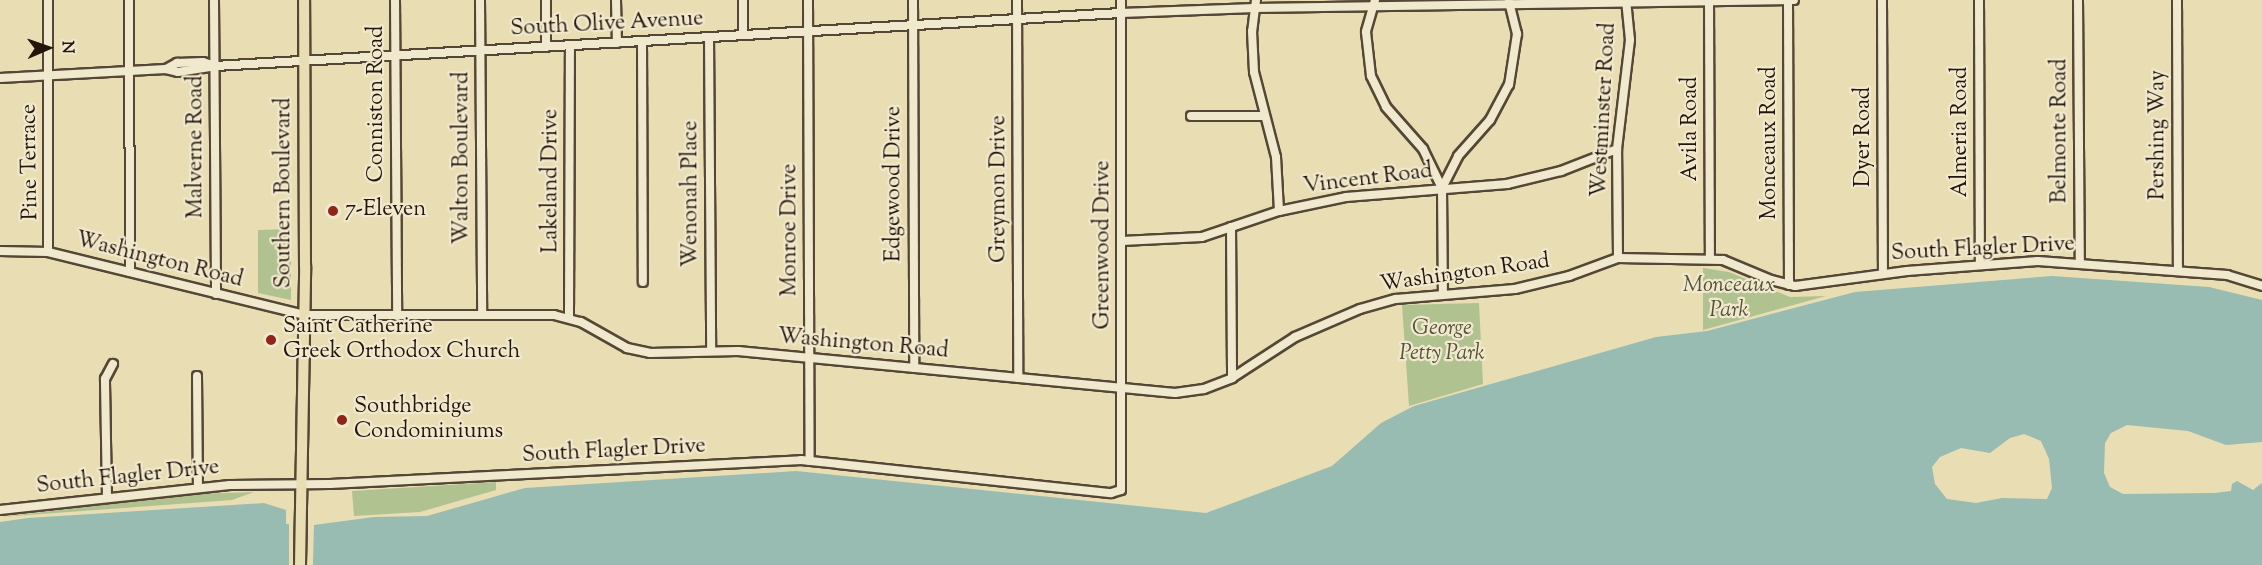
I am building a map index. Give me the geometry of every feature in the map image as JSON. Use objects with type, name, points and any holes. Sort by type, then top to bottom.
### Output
[{"type":"main road","name":"Southern Boulevard","points":[[300,565],[305,315],[304,0]]},
{"type":"street","name":"Pine Terrace","points":[[48,0],[48,252]]},
{"type":"street","points":[[129,0],[130,272]]},
{"type":"street","name":"Malverne Road","points":[[214,0],[216,294]]},
{"type":"street","name":"Conniston Road","points":[[395,0],[397,316]]},
{"type":"street","name":"Walton Boulevard","points":[[480,0],[482,315]]},
{"type":"street","points":[[546,0],[546,47]]},
{"type":"street","points":[[616,0],[617,43]]},
{"type":"street","points":[[743,0],[743,35]]},
{"type":"street","name":"Monroe Drive","points":[[808,0],[810,461]]},
{"type":"street","name":"Edgewood Drive","points":[[913,0],[914,368]]},
{"type":"street","name":"Greymon Drive","points":[[1017,0],[1018,378]]},
{"type":"street","name":"Greenwood Drive","points":[[1121,0],[1123,388],[1121,490]]},
{"type":"street","name":"Monceaux Road","points":[[1788,0],[1789,285]]},
{"type":"street","name":"South Olive Avenue","points":[[0,78],[166,69],[177,63],[203,62],[215,66],[1256,4],[1794,0]]},
{"type":"street","name":"Dyer Road","points":[[1882,0],[1883,273]]},
{"type":"street","name":"Almeria Road","points":[[1979,0],[1980,264]]},
{"type":"street","name":"Belmonte Road","points":[[2078,0],[2080,262]]},
{"type":"street","name":"Pershing Way","points":[[2177,0],[2178,270]]},
{"type":"street","name":"Westminster Road","points":[[1618,258],[1617,149],[1629,64],[1626,1]]},
{"type":"street","name":"Avila Road","points":[[1709,1],[1710,258]]},
{"type":"street","points":[[1442,188],[1458,156],[1490,120],[1509,85],[1517,52],[1509,2]]},
{"type":"street","points":[[1374,3],[1366,32],[1371,76],[1386,107],[1422,149],[1442,188],[1443,294]]},
{"type":"street","points":[[1256,4],[1252,51],[1264,116],[1276,158],[1279,211]]},
{"type":"street","name":"Wenonah Place","points":[[709,37],[711,350]]},
{"type":"street","points":[[642,41],[643,282]]},
{"type":"street","name":"Lakeland Drive","points":[[569,317],[570,45]]},
{"type":"street","points":[[1191,116],[1264,116]]},
{"type":"street","name":"Vincent Road","points":[[1122,241],[1185,239],[1279,211],[1347,197],[1442,188],[1478,189],[1536,177],[1617,149]]},
{"type":"street","points":[[1231,227],[1232,378]]},
{"type":"street","name":"Washington Road","points":[[0,251],[48,252],[305,315],[569,317],[613,342],[638,351],[711,350],[1176,393],[1204,389],[1232,378],[1295,337],[1337,316],[1395,299],[1515,289],[1569,276],[1618,258],[1710,258]]},
{"type":"street","name":"South Flagler Drive","points":[[1710,258],[1789,285],[1821,285],[1883,273],[1980,264],[2080,262],[2227,275],[2262,286]]},
{"type":"street","points":[[107,497],[105,379],[113,364]]},
{"type":"street","points":[[197,376],[198,488]]},
{"type":"street","name":"South Flagler Drive","points":[[0,510],[198,488],[810,461],[1111,493],[1121,490]]},
{"type":"green space","points":[[291,229],[291,300],[258,293],[258,230]]},
{"type":"green space","name":"Monceaux Park","points":[[1703,268],[1729,272],[1790,297],[1826,296],[1703,330]]},
{"type":"green space","name":"George Petty Park","points":[[1479,303],[1483,384],[1409,406],[1402,305]]},
{"type":"green space","points":[[496,482],[496,490],[420,512],[354,516],[352,491]]},
{"type":"green space","points":[[254,492],[232,500],[1,517],[194,494]]},
{"type":"water","points":[[2052,276],[2209,287],[2262,300],[2262,442],[2226,445],[2188,431],[2127,425],[2111,433],[2105,443],[2104,473],[2110,487],[2123,494],[2215,493],[2231,491],[2232,484],[2237,481],[2253,490],[2262,483],[2262,565],[0,565],[0,522],[28,518],[264,503],[286,510],[286,524],[314,525],[374,517],[427,516],[525,488],[796,471],[1206,513],[1332,466],[1381,423],[1414,406],[1656,337],[1707,331],[1855,292]],"holes":[[[2024,434],[2041,441],[2049,459],[2052,488],[2047,499],[2002,498],[1976,503],[1947,499],[1935,484],[1932,467],[1940,457],[1961,448],[1990,453],[2010,438]]]},
{"type":"pier","points":[[289,523],[314,524],[313,565],[289,565]]},
{"type":"place","name":"7-Eleven","points":[[333,211]]},
{"type":"place","name":"Saint Catherine Greek Orthodox Church","points":[[271,340]]},
{"type":"place","name":"Southbridge Condominiums","points":[[342,420]]}]
